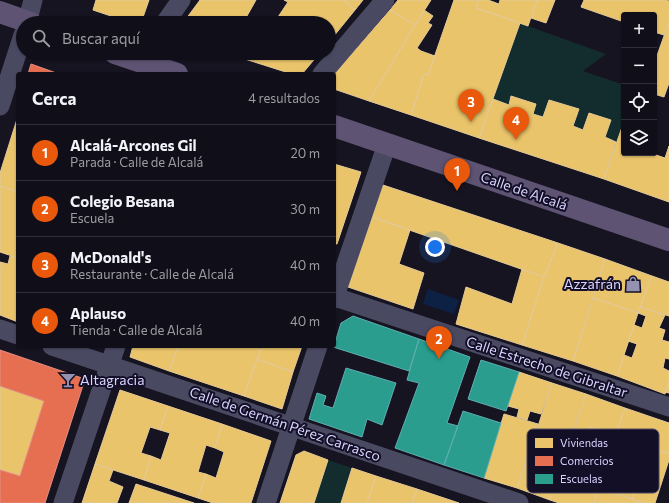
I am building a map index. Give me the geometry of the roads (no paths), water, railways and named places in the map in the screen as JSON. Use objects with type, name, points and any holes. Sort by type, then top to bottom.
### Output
[{"type":"main road","points":[[0,12],[16,20]]},
{"type":"main road","points":[[147,60],[173,72]]},
{"type":"main road","name":"Calle de Alcalá","points":[[336,127],[669,240]]},
{"type":"street","points":[[29,16],[33,0]]},
{"type":"street","points":[[170,16],[181,0]]},
{"type":"street","points":[[336,58],[385,0]]},
{"type":"street","points":[[0,106],[16,59]]},
{"type":"street","points":[[324,72],[334,60]]},
{"type":"street","points":[[336,292],[387,144]]},
{"type":"street","name":"Calle Estrecho de Gibraltar","points":[[336,299],[669,407]]},
{"type":"street","points":[[0,329],[16,334]]},
{"type":"street","name":"Calle de Germán Pérez Carrasco","points":[[58,348],[519,503]]},
{"type":"street","points":[[63,503],[115,348]]},
{"type":"street","points":[[266,503],[317,348]]},
{"type":"water","points":[[428,289],[459,300],[454,314],[423,304]]},
{"type":"place","name":"McDonald's","points":[[471,122]]},
{"type":"place","name":"Aplauso","points":[[516,140]]},
{"type":"place","name":"Alcalá-Arcones Gil","points":[[457,191]]},
{"type":"place","name":"Azzafrán","points":[[633,284]]},
{"type":"place","name":"Colegio Besana","points":[[439,359]]},
{"type":"place","name":"Altagracia","points":[[68,380]]}]
